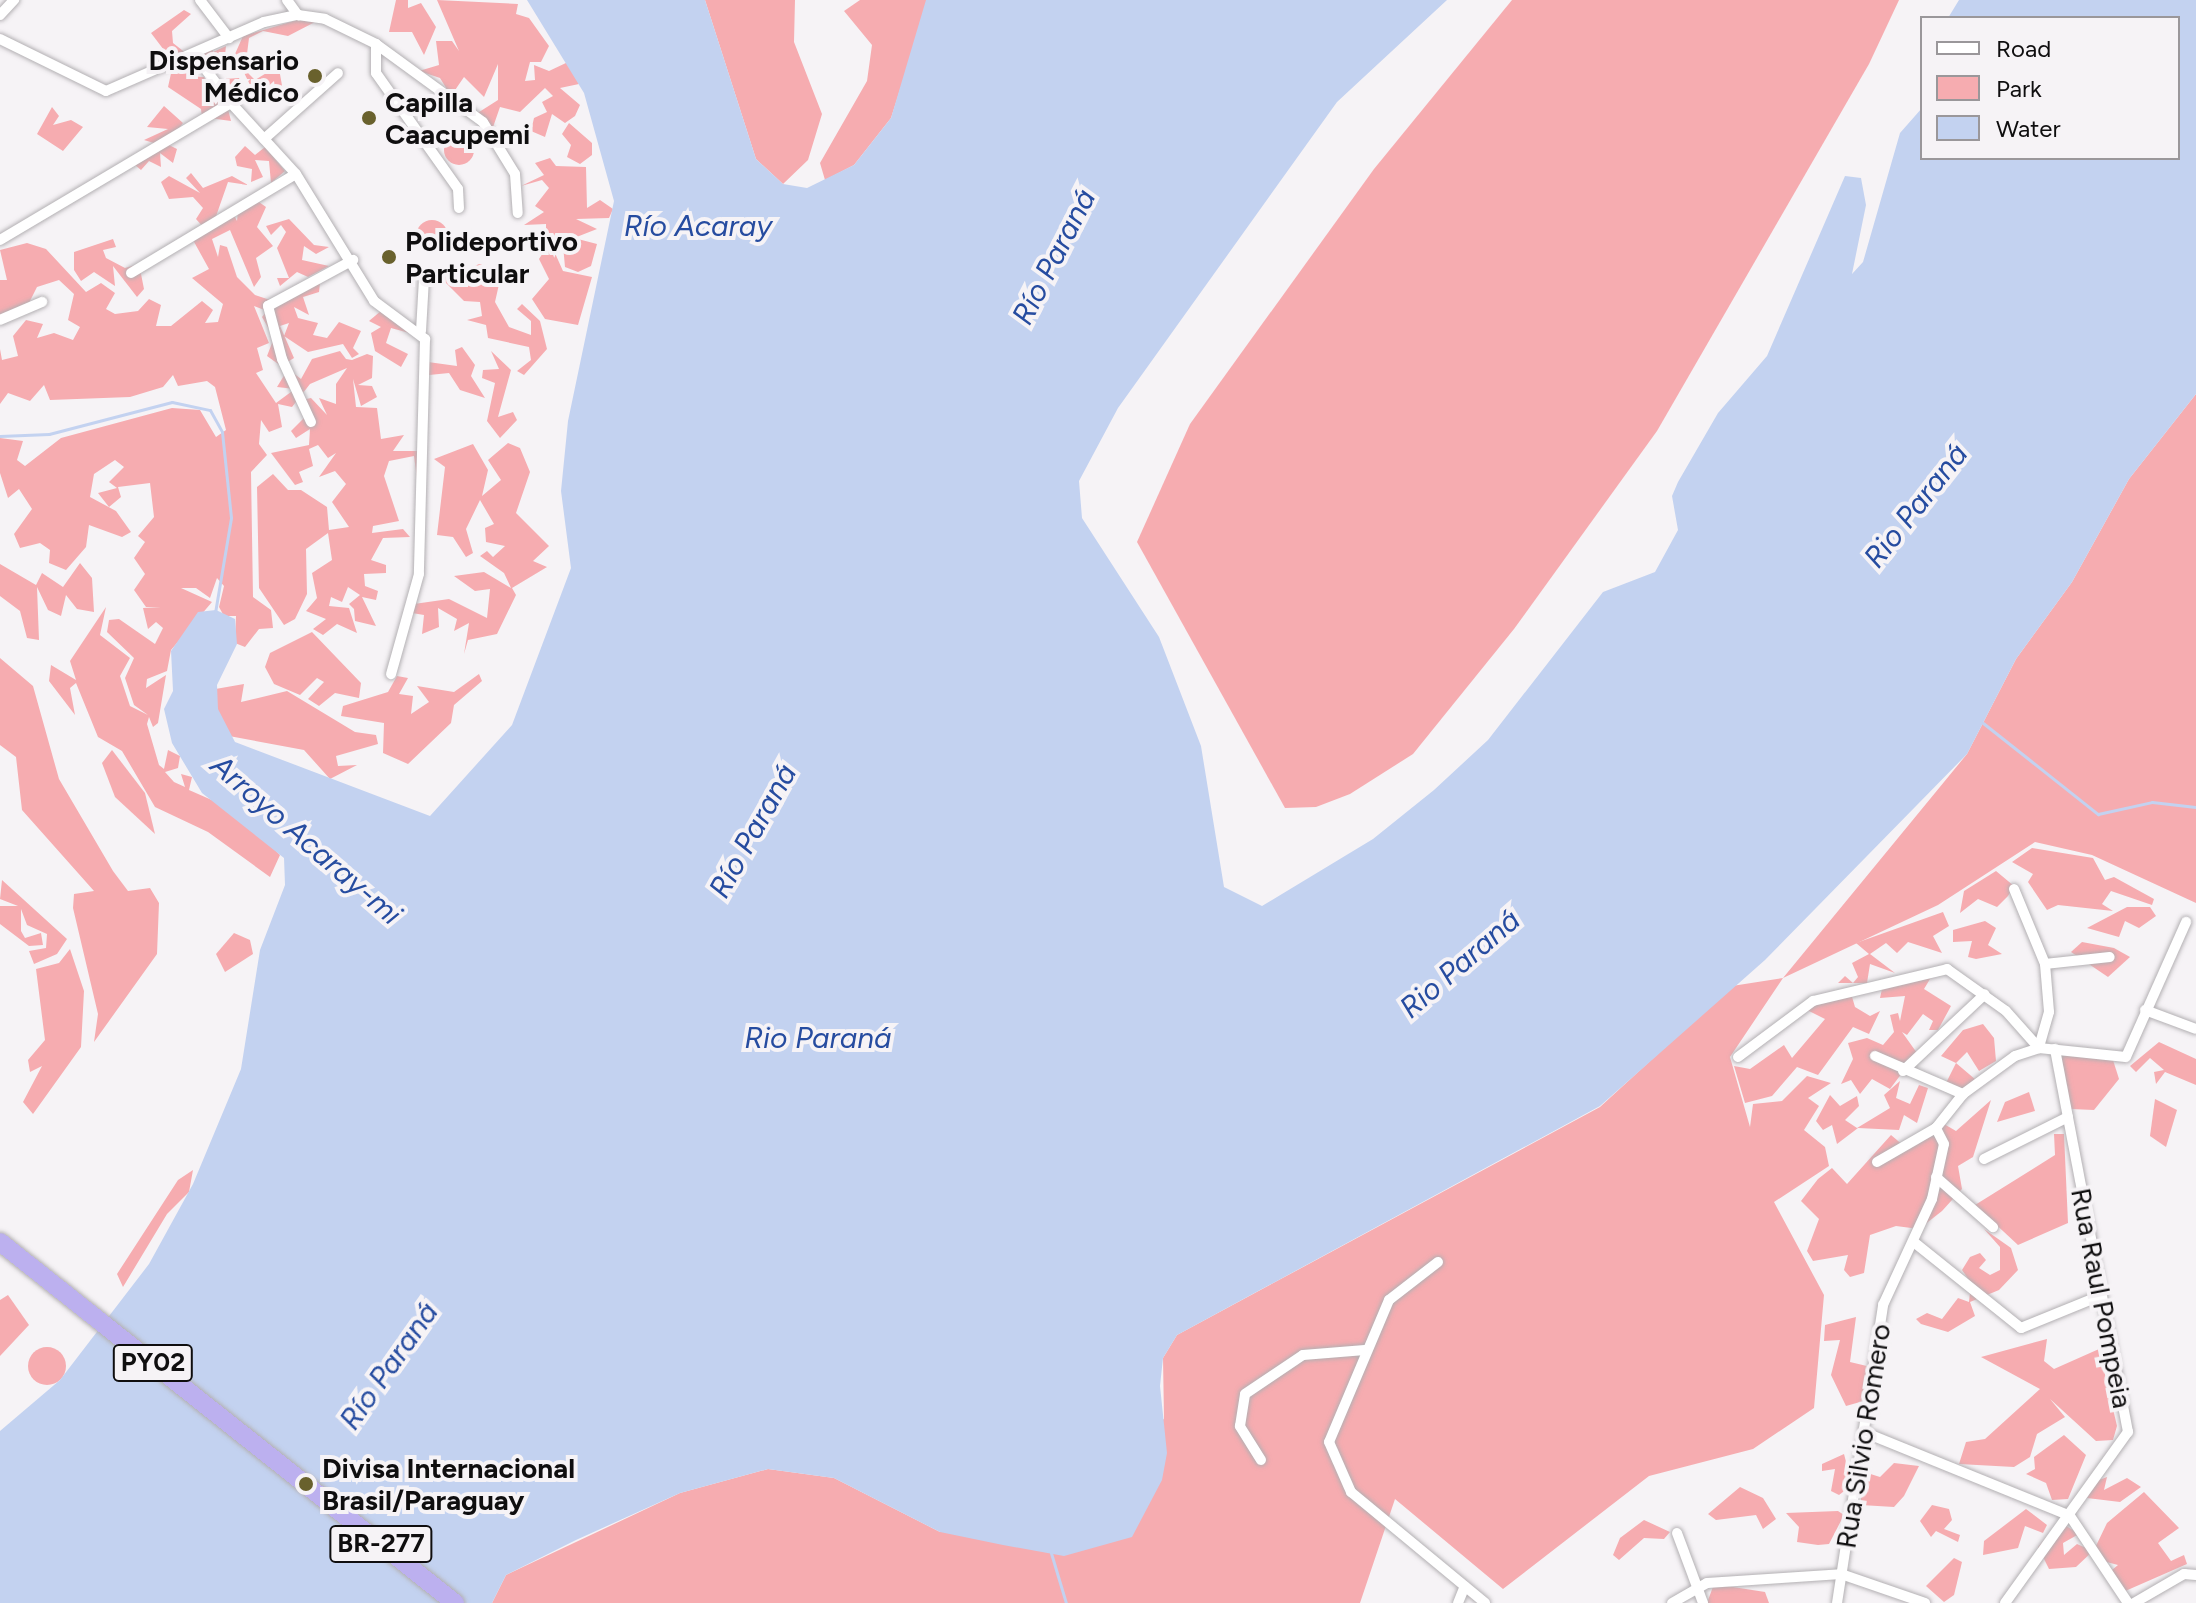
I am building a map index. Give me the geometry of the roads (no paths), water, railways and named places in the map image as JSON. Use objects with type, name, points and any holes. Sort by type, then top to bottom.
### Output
[{"type":"highway","name":"PY02","points":[[0,1242],[306,1484]]},
{"type":"highway","name":"BR-277","points":[[306,1484],[455,1603]]},
{"type":"street","points":[[0,15],[14,0]]},
{"type":"street","points":[[200,0],[229,38]]},
{"type":"street","points":[[287,0],[298,15],[376,44],[499,141],[515,174],[518,213]]},
{"type":"street","points":[[0,39],[106,91],[229,38],[298,15]]},
{"type":"street","points":[[376,44],[376,73],[458,189],[459,208]]},
{"type":"street","points":[[194,54],[231,103],[296,174],[353,260],[374,301],[421,331]]},
{"type":"street","points":[[264,139],[338,73]]},
{"type":"street","points":[[0,240],[231,103]]},
{"type":"street","points":[[131,273],[296,174]]},
{"type":"street","points":[[311,422],[282,359],[268,306],[353,260]]},
{"type":"street","points":[[391,674],[419,574],[427,418],[421,331],[424,279]]},
{"type":"street","points":[[0,320],[42,302]]},
{"type":"street","points":[[2014,889],[2045,964],[2049,1012],[2039,1048]]},
{"type":"street","points":[[1877,1162],[1936,1128],[1963,1094],[2001,1064],[2039,1048],[2124,1058],[2186,922]]},
{"type":"street","points":[[2045,964],[2110,957]]},
{"type":"street","points":[[1738,1057],[1796,1011],[1832,996],[1947,969],[1985,994],[2039,1048]]},
{"type":"street","points":[[1903,1071],[1985,994]]},
{"type":"street","points":[[2145,1010],[2196,1029]]},
{"type":"street","name":"Rua Raul Pompeia","points":[[2005,1603],[2128,1432],[2097,1297],[2055,1049]]},
{"type":"street","points":[[1875,1056],[1903,1071],[1963,1094]]},
{"type":"street","points":[[1984,1159],[2068,1117]]},
{"type":"street","name":"Rua Silvio Romero","points":[[1837,1603],[1866,1433],[1883,1305],[1897,1272],[1915,1243],[1936,1177],[1944,1144],[1936,1128]]},
{"type":"street","points":[[1936,1177],[1993,1227]]},
{"type":"street","points":[[1915,1243],[2021,1328],[2097,1297]]},
{"type":"street","points":[[1438,1262],[1389,1300],[1365,1350],[1329,1442],[1341,1479],[1399,1535],[1485,1603]]},
{"type":"street","points":[[1261,1460],[1240,1426],[1245,1394],[1303,1355],[1365,1350]]},
{"type":"street","points":[[1866,1433],[2070,1516],[2131,1603],[2184,1574],[2196,1575]]},
{"type":"street","points":[[1677,1533],[1703,1603]]},
{"type":"street","points":[[1672,1603],[1696,1586],[1841,1574],[1925,1603]]},
{"type":"street","points":[[1458,1603],[1465,1586]]},
{"type":"water","name":"Rio Paraná","points":[[527,0],[705,0],[756,159],[783,184],[807,188],[854,165],[891,118],[926,0],[1447,0],[1337,102],[1118,408],[1079,481],[1082,518],[1159,637],[1201,746],[1224,887],[1262,906],[1373,839],[1434,790],[1488,740],[1603,592],[1655,572],[1678,530],[1672,496],[1678,482],[1718,413],[1767,356],[1845,176],[1861,178],[1866,205],[1852,274],[1863,262],[1900,133],[1920,110],[1920,160],[2180,160],[2180,16],[1949,16],[1959,0],[2196,0],[2196,394],[2129,479],[2072,582],[2016,659],[1967,754],[1765,960],[1600,1106],[1177,1335],[1163,1358],[1160,1386],[1167,1453],[1162,1480],[1132,1537],[1064,1556],[1003,1545],[940,1532],[834,1478],[768,1469],[680,1493],[576,1540],[506,1575],[492,1603],[0,1603],[0,1431],[60,1380],[149,1264],[193,1184],[241,1069],[260,950],[285,885],[284,858],[202,793],[172,743],[164,709],[173,691],[171,651],[198,612],[216,610],[235,619],[237,644],[217,685],[218,709],[235,742],[430,816],[512,725],[571,568],[561,491],[568,421],[614,201],[584,93]]},
{"type":"waterway","name":"Arroyo Acaray-mi","points":[[0,436],[49,434],[172,402],[210,410],[222,432],[231,518],[215,613]]},
{"type":"waterway","points":[[1983,723],[2098,814],[2152,802],[2196,807]]},
{"type":"waterway","points":[[1051,1553],[1066,1603]]},
{"type":"place","name":"Dispensario Médico","points":[[315,76]]},
{"type":"place","name":"Capilla Caacupemi","points":[[369,118]]},
{"type":"place","name":"Polideportivo Particular","points":[[389,257]]},
{"type":"place","name":"Divisa Internacional Brasil/Paraguay","points":[[306,1484]]},
{"type":"water label","name":"Río Acaray","points":[[698,226]]},
{"type":"water label","name":"Río Paraná","points":[[1054,257]]},
{"type":"water label","name":"Río Paraná","points":[[753,831]]},
{"type":"water label","name":"Río Paraná","points":[[389,1366]]}]
